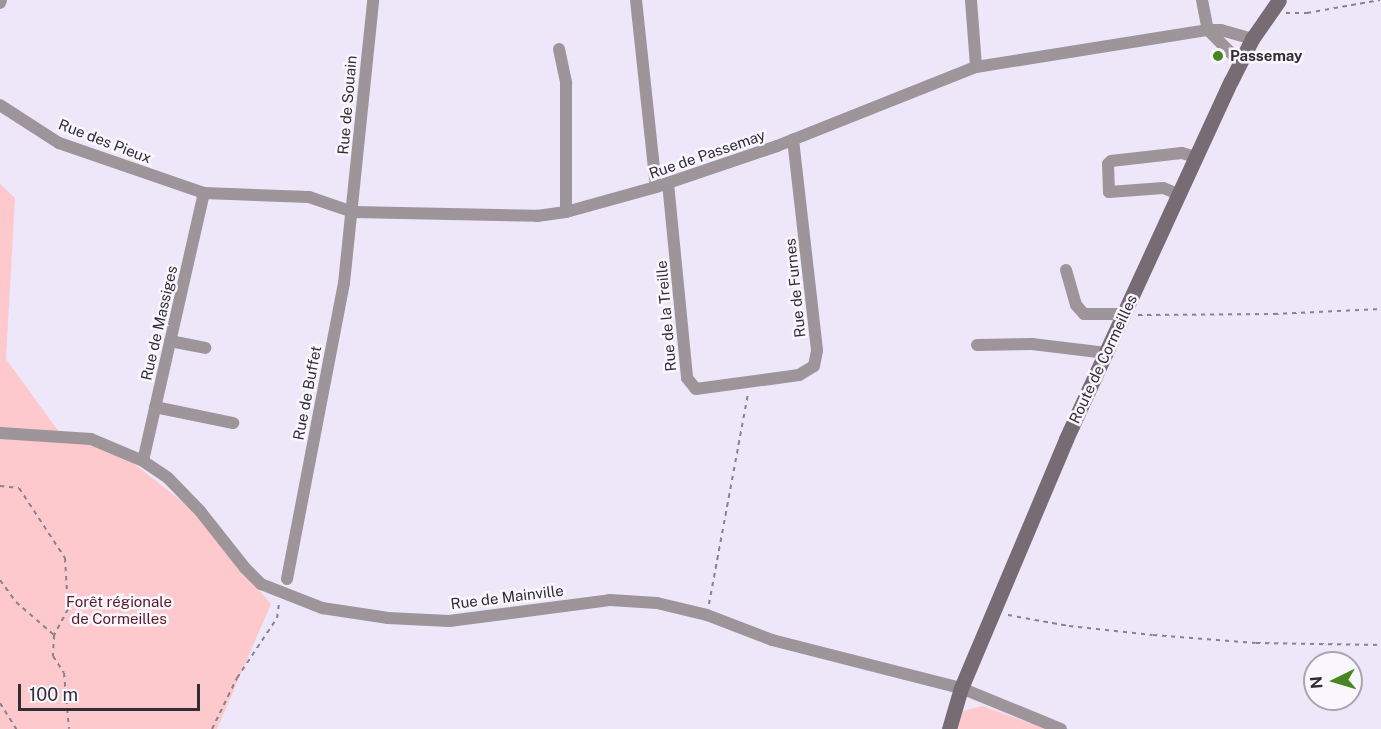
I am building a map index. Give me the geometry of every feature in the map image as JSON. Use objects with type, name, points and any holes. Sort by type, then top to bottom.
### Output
[{"type":"main road","name":"Route de Cormeilles","points":[[949,729],[961,688],[1066,439],[1195,157],[1252,39],[1276,5]]},
{"type":"street","name":"Rue de Souain","points":[[353,212],[373,0]]},
{"type":"street","points":[[636,0],[662,185]]},
{"type":"street","points":[[971,0],[976,67]]},
{"type":"street","points":[[1203,0],[1208,30],[1241,63]]},
{"type":"street","name":"Rue de Passemay","points":[[204,193],[309,197],[353,212],[507,216],[566,212],[662,185],[794,139],[976,67],[1208,30],[1221,30],[1252,39]]},
{"type":"street","points":[[559,49],[566,83],[566,212]]},
{"type":"street","name":"Rue des Pieux","points":[[0,105],[59,142],[204,193]]},
{"type":"street","name":"Rue de Furnes","points":[[750,382],[799,375],[814,366],[817,350],[794,139]]},
{"type":"street","points":[[1178,194],[1163,188],[1109,192],[1108,164],[1111,161],[1182,153],[1195,157]]},
{"type":"street","name":"Rue de la Treille","points":[[662,185],[687,378],[696,388],[750,382]]},
{"type":"street","name":"Rue de Massiges","points":[[142,461],[204,193]]},
{"type":"street","name":"Rue de Buffet","points":[[287,579],[344,283],[353,212]]},
{"type":"street","points":[[1066,270],[1076,306],[1084,314],[1124,315]]},
{"type":"street","points":[[170,341],[205,348]]},
{"type":"street","points":[[977,345],[1032,344],[1106,353]]},
{"type":"street","points":[[155,407],[233,423]]},
{"type":"street","name":"Rue de Mainville","points":[[0,433],[91,439],[142,461],[168,478],[200,511],[261,584],[281,594],[322,608],[413,621],[473,619],[610,600],[657,603],[707,615],[772,640],[961,688],[1061,729]]},
{"type":"path","points":[[1276,5],[1293,15],[1380,0]]},
{"type":"path","points":[[1124,315],[1274,314],[1381,309]]},
{"type":"path","points":[[707,615],[750,382]]},
{"type":"path","points":[[0,486],[19,488],[64,558],[68,609],[54,635],[53,656],[64,674],[69,729]]},
{"type":"path","points":[[0,580],[16,602],[54,635]]},
{"type":"path","points":[[212,729],[237,678],[277,618],[281,594]]},
{"type":"path","points":[[993,612],[1069,626],[1153,636],[1256,643],[1381,645]]},
{"type":"path","points":[[0,703],[16,729]]},
{"type":"green space","name":"Forêt régionale de Cormeilles","points":[[0,184],[15,198],[6,359],[59,432],[132,462],[189,507],[271,604],[217,729],[0,729]]},
{"type":"green space","points":[[982,706],[1047,729],[956,729],[962,711]]},
{"type":"place","name":"Passemay","points":[[1218,56]]}]
